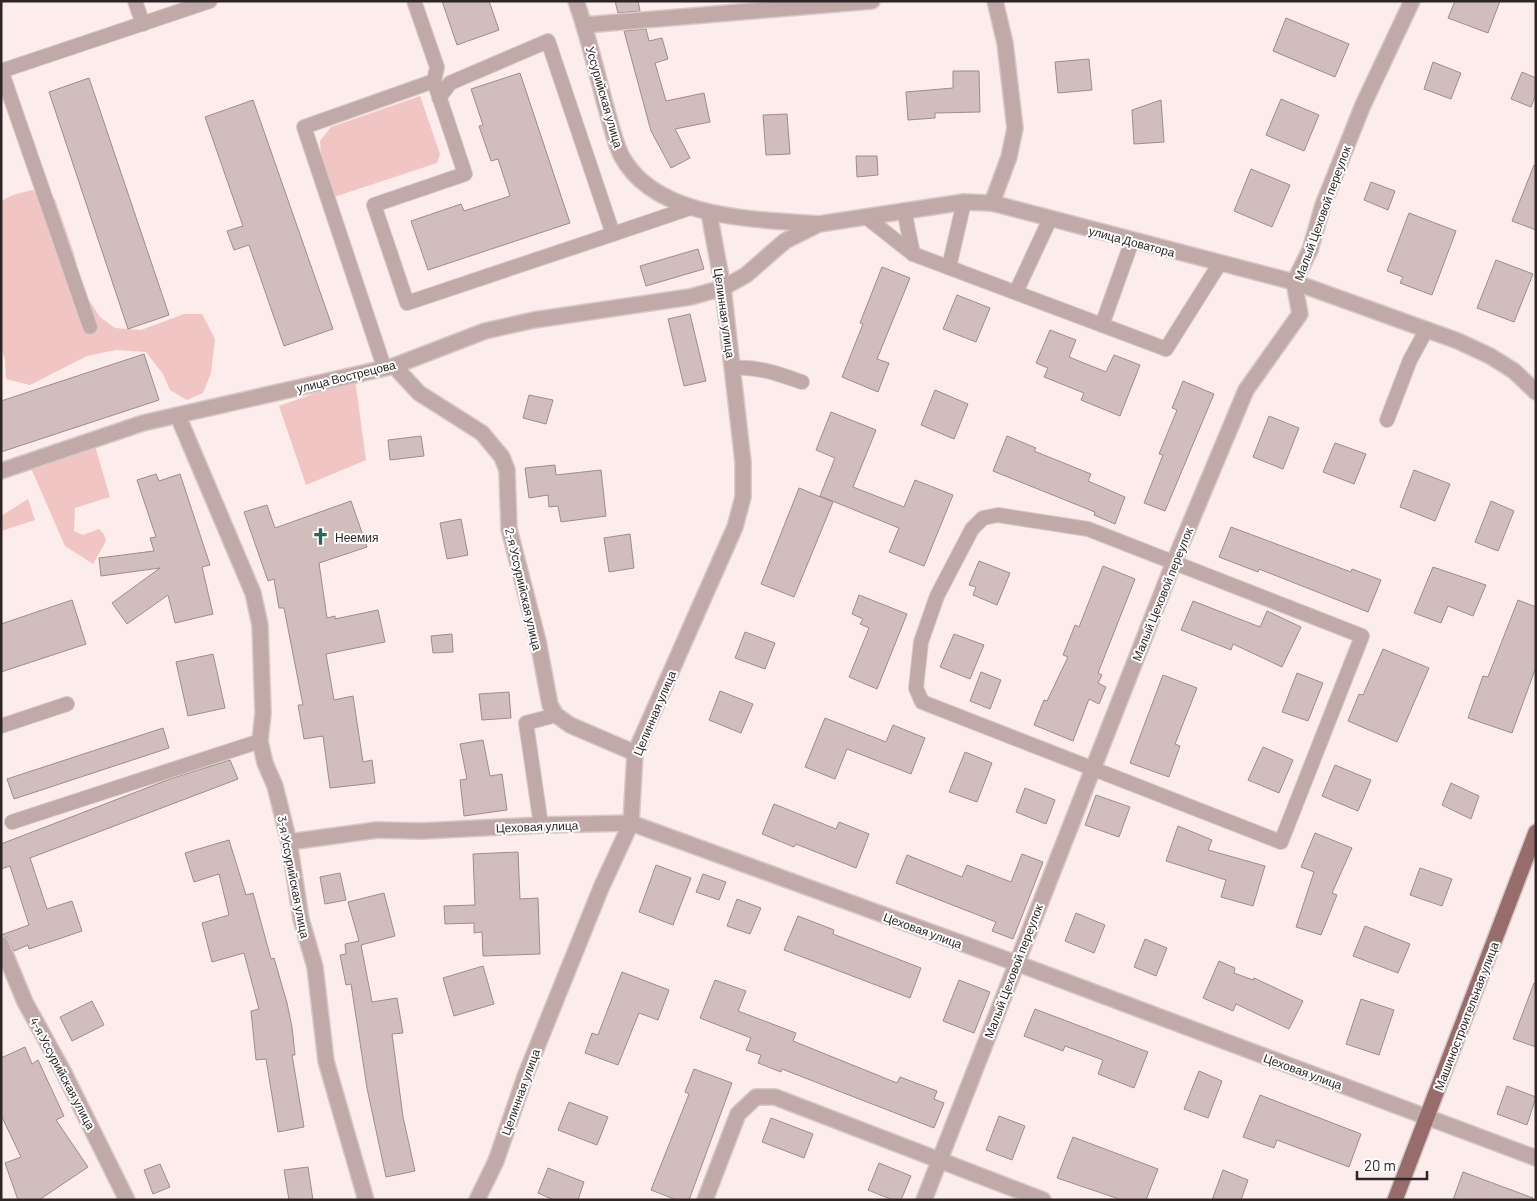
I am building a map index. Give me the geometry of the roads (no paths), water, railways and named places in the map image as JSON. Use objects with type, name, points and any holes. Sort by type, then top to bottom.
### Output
[{"type":"main road","name":"Машиностроительная улица","points":[[1395,1200],[1536,832]]},
{"type":"street","name":"Уссурийская улица","points":[[576,1],[621,154],[630,170],[655,190],[690,208],[709,213],[820,224]]},
{"type":"street","points":[[584,25],[872,1]]},
{"type":"street","points":[[992,203],[1009,157],[1015,128],[1005,43],[995,1]]},
{"type":"street","name":"Малый Цеховой переулок","points":[[924,1200],[1174,562],[1246,390],[1300,314],[1294,282],[1310,250],[1323,205],[1363,104],[1412,1]]},
{"type":"street","name":"улица Доватора","points":[[723,288],[746,274],[785,241],[820,224],[964,202],[992,203],[1132,242],[1294,282],[1427,329],[1490,356],[1514,371],[1536,392]]},
{"type":"street","name":"Целинная улица","points":[[477,1200],[496,1160],[526,1074],[594,906],[630,824],[635,753],[735,527],[743,497],[743,462],[723,288],[709,213]]},
{"type":"street","name":"улица Вострецова","points":[[1,471],[143,423],[389,366],[476,334],[501,327],[534,320],[690,298],[723,288]]},
{"type":"street","name":"2-я Уссурийская улица","points":[[389,366],[419,393],[482,433],[502,457],[507,470],[509,529],[538,641],[546,691],[550,705],[556,715]]},
{"type":"street","name":"3-я Уссурийская улица","points":[[178,416],[253,593],[258,609],[262,713],[260,741],[265,763],[275,786],[289,842],[301,920],[315,967],[326,1061],[366,1200]]},
{"type":"street","points":[[556,715],[570,724],[635,753]]},
{"type":"street","name":"Цеховая улица","points":[[289,842],[377,830],[422,831],[542,825],[630,824],[1016,963],[1536,1158]]},
{"type":"street","name":"4-я Уссурийская улица","points":[[1,944],[25,1002],[63,1071],[127,1200]]},
{"type":"street","points":[[705,1200],[738,1114],[756,1097],[775,1097],[1043,1200]]},
{"type":"lane","points":[[135,1],[143,24]]},
{"type":"lane","points":[[90,327],[1,71],[210,1]]},
{"type":"lane","points":[[414,1],[437,67],[434,81],[439,98],[465,174],[374,205],[407,303],[690,208]]},
{"type":"lane","points":[[439,98],[450,83],[548,41],[613,234]]},
{"type":"lane","points":[[389,366],[304,127],[434,81]]},
{"type":"lane","points":[[949,267],[964,202]]},
{"type":"lane","points":[[904,210],[913,254]]},
{"type":"lane","points":[[866,217],[913,254],[1166,349],[1220,263]]},
{"type":"lane","points":[[1016,292],[1050,219]]},
{"type":"lane","points":[[1102,325],[1132,242]]},
{"type":"lane","points":[[1387,420],[1410,360],[1427,329]]},
{"type":"lane","points":[[732,368],[749,366],[771,371],[802,382]]},
{"type":"lane","points":[[998,515],[1088,529],[1362,636],[1281,842],[1093,768],[922,702],[916,688],[921,642],[937,596],[972,529],[983,518],[998,515]]},
{"type":"lane","points":[[1,726],[67,704]]},
{"type":"lane","points":[[542,825],[526,723],[556,715]]},
{"type":"lane","points":[[12,822],[260,741]]},
{"type":"place","name":"Неемия","points":[[321,537]]}]
